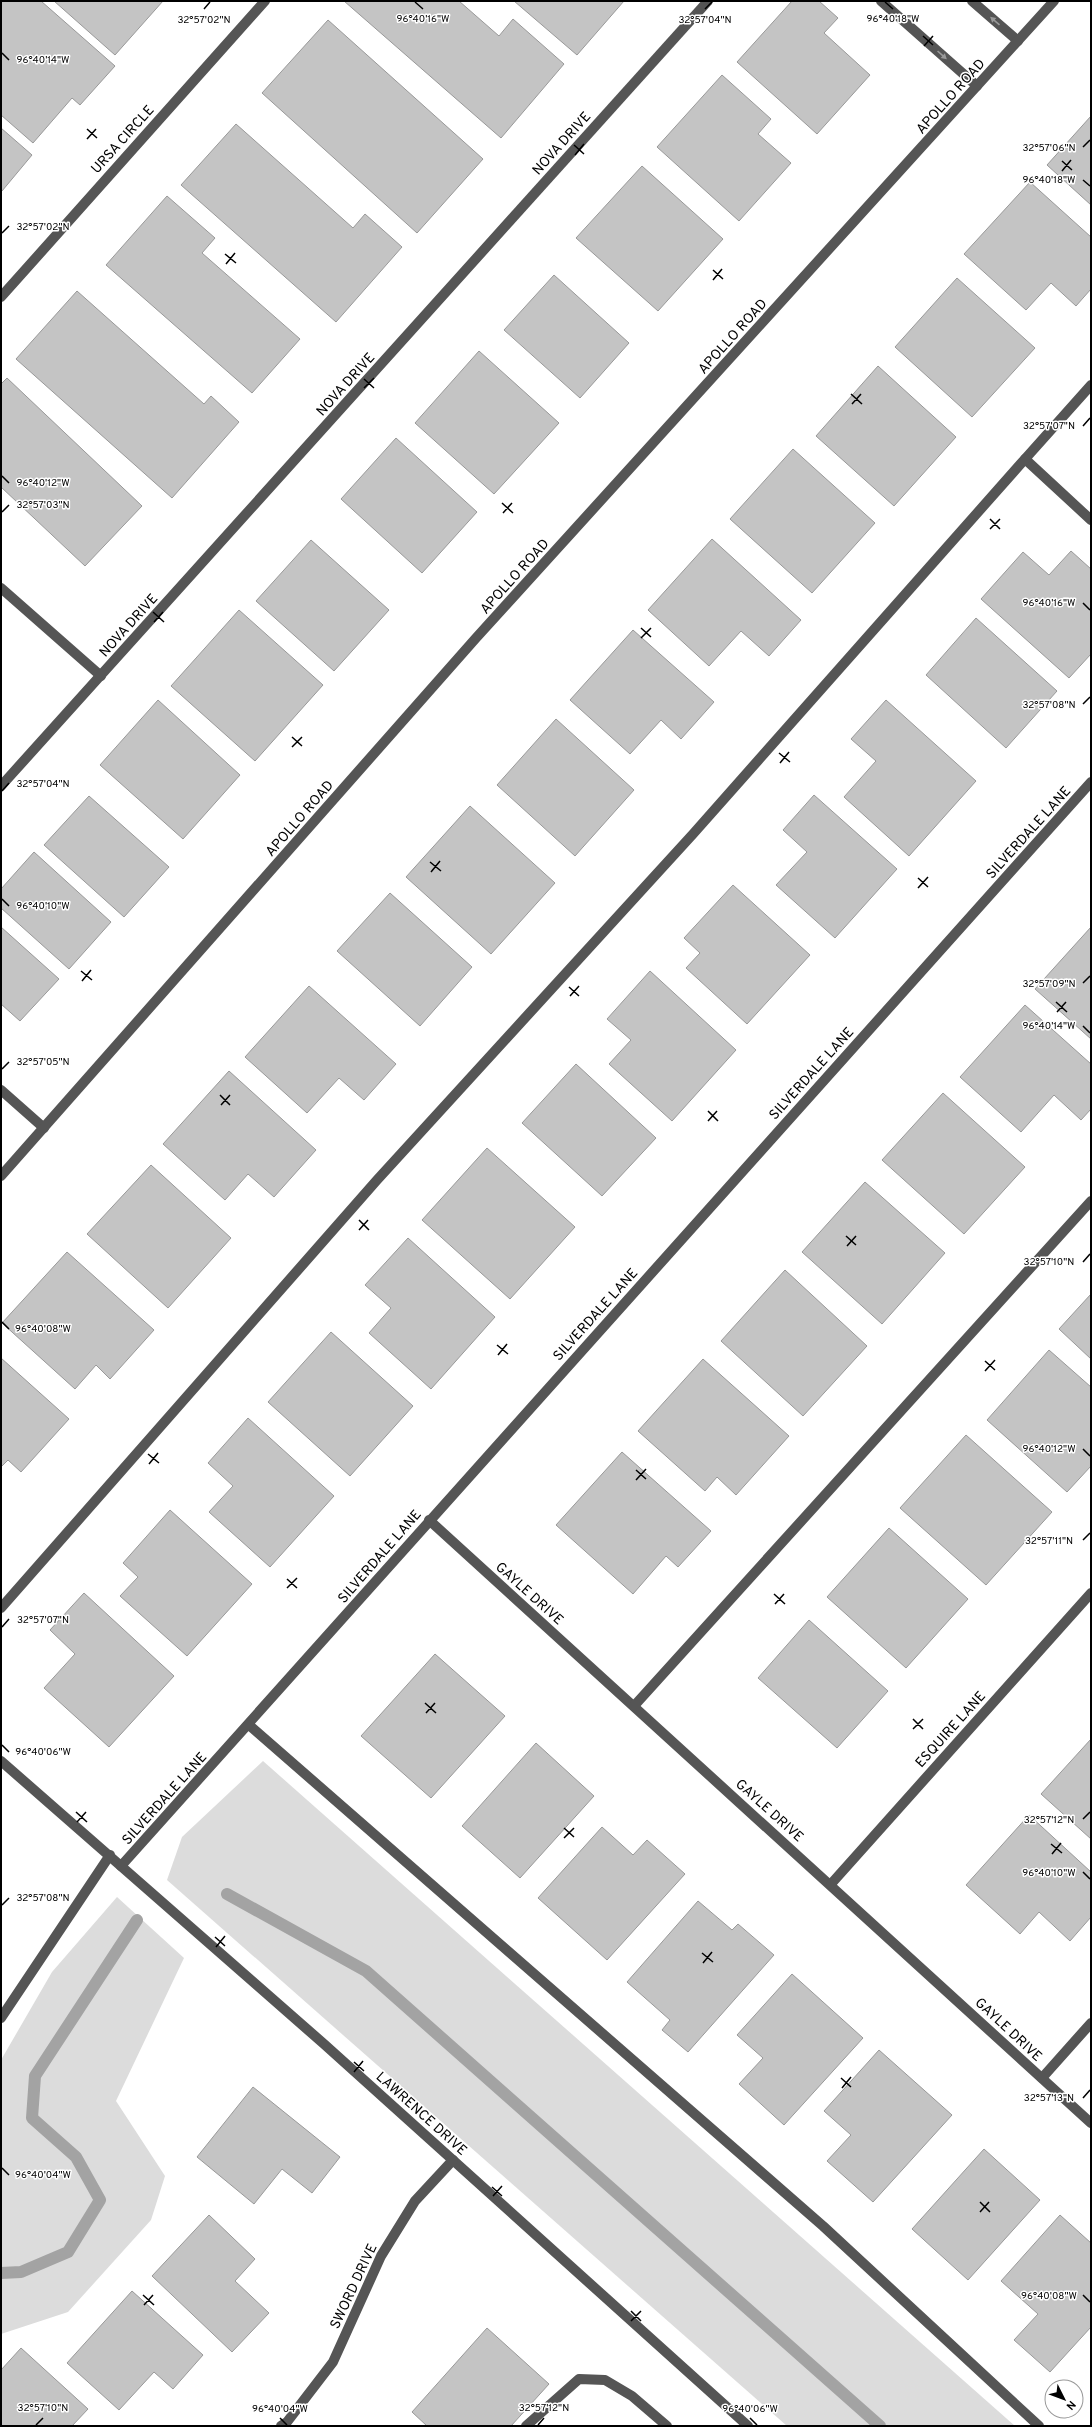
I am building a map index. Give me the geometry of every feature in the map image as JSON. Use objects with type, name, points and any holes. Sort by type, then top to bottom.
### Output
[{"type":"street","name":"URSA CIRCLE","points":[[1,297],[264,1]]},
{"type":"street","name":"NOVA DRIVE","points":[[1,786],[708,1]]},
{"type":"street","points":[[882,1],[978,86]]},
{"type":"street","points":[[972,1],[1018,41]]},
{"type":"street","name":"APOLLO ROAD","points":[[1,1176],[476,638],[1054,1]]},
{"type":"street","points":[[1,1608],[372,1186],[693,834],[1091,385]]},
{"type":"street","points":[[1025,459],[1091,520]]},
{"type":"street","points":[[1,588],[101,676]]},
{"type":"street","name":"SILVERDALE LANE","points":[[121,1866],[249,1725],[429,1520],[1091,782]]},
{"type":"street","points":[[1,1090],[44,1128]]},
{"type":"street","points":[[634,1706],[1091,1201]]},
{"type":"street","name":"GAYLE DRIVE","points":[[429,1520],[1091,2123]]},
{"type":"street","name":"ESQUIRE LANE","points":[[830,1884],[1091,1593]]},
{"type":"street","points":[[249,1725],[823,2226],[1039,2426]]},
{"type":"street","name":"LAWRENCE DRIVE","points":[[1,1761],[110,1855],[453,2160],[748,2426]]},
{"type":"street","points":[[1,2018],[110,1855]]},
{"type":"street","points":[[1042,2078],[1091,2023]]},
{"type":"street","name":"SWORD DRIVE","points":[[286,2425],[333,2362],[381,2256],[415,2200],[453,2160]]},
{"type":"street","points":[[526,2426],[579,2380],[605,2380],[632,2396],[667,2426]]},
{"type":"shaded area","points":[[263,1761],[1015,2426],[787,2426],[167,1880],[182,1837]]},
{"type":"shaded area","points":[[117,1897],[184,1958],[116,2101],[165,2176],[151,2220],[68,2312],[1,2334],[1,2060],[52,1972]]},
{"type":"building","points":[[1,1],[41,1],[115,66],[80,105],[72,98],[33,143],[1,115]]},
{"type":"building","points":[[54,1],[163,1],[115,55]]},
{"type":"building","points":[[344,1],[459,1],[499,36],[513,19],[564,64],[501,138]]},
{"type":"building","points":[[514,1],[624,1],[577,55]]},
{"type":"building","points":[[792,1],[819,1],[838,18],[824,33],[870,75],[817,134],[737,62]]},
{"type":"building","points":[[328,20],[483,159],[417,233],[262,93]]},
{"type":"building","points":[[722,75],[771,119],[758,134],[791,163],[739,221],[657,147]]},
{"type":"building","points":[[1091,116],[1091,205],[1047,165]]},
{"type":"building","points":[[236,124],[353,228],[365,214],[402,247],[336,322],[181,185]]},
{"type":"building","points":[[1,128],[32,155],[2,191],[1,190]]},
{"type":"building","points":[[642,166],[723,239],[658,311],[576,238]]},
{"type":"building","points":[[1030,182],[1091,237],[1091,289],[1076,306],[1051,283],[1026,310],[964,254]]},
{"type":"building","points":[[167,196],[215,238],[202,253],[300,339],[252,393],[106,265]]},
{"type":"building","points":[[554,275],[629,343],[580,398],[504,330]]},
{"type":"building","points":[[957,278],[1035,348],[972,417],[895,347]]},
{"type":"building","points":[[77,291],[204,404],[211,396],[239,422],[172,498],[16,359]]},
{"type":"building","points":[[479,351],[559,423],[494,494],[415,423]]},
{"type":"building","points":[[878,366],[956,437],[894,506],[816,436]]},
{"type":"building","points":[[7,378],[142,506],[85,566],[1,487],[1,384]]},
{"type":"building","points":[[396,438],[477,512],[422,573],[341,499]]},
{"type":"building","points":[[793,449],[875,523],[812,593],[730,519]]},
{"type":"building","points":[[712,539],[801,620],[769,656],[741,631],[709,666],[648,610]]},
{"type":"building","points":[[311,540],[389,610],[334,671],[256,601]]},
{"type":"building","points":[[1071,551],[1091,569],[1091,654],[1069,678],[981,599],[1023,552],[1049,575]]},
{"type":"building","points":[[239,610],[323,685],[255,761],[171,686]]},
{"type":"building","points":[[976,618],[1057,691],[1006,748],[926,675]]},
{"type":"building","points":[[633,630],[714,702],[681,739],[661,720],[630,754],[570,700]]},
{"type":"building","points":[[158,700],[240,775],[183,839],[100,765]]},
{"type":"building","points":[[886,700],[976,781],[909,856],[844,797],[876,761],[851,739]]},
{"type":"building","points":[[556,719],[634,790],[575,856],[497,785]]},
{"type":"building","points":[[814,795],[897,869],[835,938],[776,885],[807,852],[783,830]]},
{"type":"building","points":[[89,796],[169,867],[124,917],[44,845]]},
{"type":"building","points":[[470,806],[555,883],[491,954],[406,877]]},
{"type":"building","points":[[34,852],[111,922],[69,969],[1,908],[1,889]]},
{"type":"building","points":[[733,885],[810,955],[747,1024],[686,968],[700,953],[684,938]]},
{"type":"building","points":[[390,893],[472,967],[420,1026],[337,951]]},
{"type":"building","points":[[1,927],[59,979],[20,1021],[1,1004]]},
{"type":"building","points":[[1091,927],[1091,1039],[1035,989]]},
{"type":"building","points":[[650,971],[736,1050],[672,1121],[609,1064],[631,1040],[607,1019]]},
{"type":"building","points":[[309,986],[396,1064],[364,1100],[339,1078],[307,1113],[245,1057]]},
{"type":"building","points":[[1025,1005],[1091,1064],[1091,1109],[1081,1120],[1054,1095],[1021,1132],[960,1077]]},
{"type":"building","points":[[576,1064],[656,1138],[602,1196],[522,1123]]},
{"type":"building","points":[[229,1071],[316,1150],[274,1197],[248,1174],[225,1200],[163,1144]]},
{"type":"building","points":[[943,1093],[1025,1167],[964,1234],[882,1160]]},
{"type":"building","points":[[487,1148],[575,1227],[510,1299],[422,1220]]},
{"type":"building","points":[[151,1165],[231,1238],[168,1308],[87,1234]]},
{"type":"building","points":[[865,1182],[945,1253],[882,1324],[802,1252]]},
{"type":"building","points":[[408,1238],[495,1317],[431,1389],[369,1333],[391,1308],[365,1285]]},
{"type":"building","points":[[67,1252],[154,1330],[110,1379],[96,1365],[75,1389],[2,1323]]},
{"type":"building","points":[[785,1270],[867,1346],[803,1416],[721,1341]]},
{"type":"building","points":[[1091,1294],[1091,1359],[1059,1329]]},
{"type":"building","points":[[331,1332],[413,1406],[350,1476],[268,1402]]},
{"type":"building","points":[[1049,1350],[1091,1387],[1091,1466],[1067,1492],[987,1420]]},
{"type":"building","points":[[1,1358],[69,1419],[21,1472],[8,1460],[1,1467]]},
{"type":"building","points":[[703,1359],[789,1436],[736,1495],[717,1477],[705,1491],[638,1431]]},
{"type":"building","points":[[248,1418],[334,1496],[270,1567],[209,1512],[233,1486],[208,1463]]},
{"type":"building","points":[[966,1435],[1052,1512],[986,1585],[900,1508]]},
{"type":"building","points":[[622,1452],[711,1531],[678,1567],[666,1556],[633,1594],[556,1525]]},
{"type":"building","points":[[170,1510],[252,1584],[187,1656],[120,1596],[138,1577],[123,1563]]},
{"type":"building","points":[[889,1528],[968,1599],[906,1668],[827,1597]]},
{"type":"building","points":[[84,1593],[174,1676],[109,1747],[44,1688],[75,1654],[50,1630]]},
{"type":"building","points":[[809,1620],[888,1691],[837,1748],[758,1678]]},
{"type":"building","points":[[435,1654],[505,1716],[431,1798],[361,1736]]},
{"type":"building","points":[[1091,1739],[1091,1839],[1041,1794]]},
{"type":"building","points":[[536,1743],[594,1796],[520,1878],[462,1826]]},
{"type":"building","points":[[1029,1815],[1091,1872],[1091,1917],[1070,1941],[1039,1912],[1020,1934],[966,1885]]},
{"type":"building","points":[[602,1827],[633,1855],[647,1840],[685,1874],[607,1960],[538,1898]]},
{"type":"building","points":[[698,1901],[732,1930],[738,1924],[774,1955],[688,2052],[662,2030],[670,2020],[627,1982]]},
{"type":"building","points":[[792,1974],[863,2038],[784,2125],[739,2084],[763,2058],[737,2035]]},
{"type":"building","points":[[879,2050],[952,2115],[873,2202],[827,2161],[851,2135],[824,2111]]},
{"type":"building","points":[[253,2087],[340,2157],[312,2193],[282,2169],[254,2204],[197,2157]]},
{"type":"building","points":[[984,2149],[1040,2200],[968,2280],[912,2229]]},
{"type":"building","points":[[209,2215],[255,2259],[235,2281],[269,2313],[232,2352],[152,2276]]},
{"type":"building","points":[[1060,2215],[1091,2243],[1091,2327],[1050,2372],[1014,2340],[1038,2314],[1001,2281]]},
{"type":"building","points":[[132,2291],[203,2355],[173,2389],[154,2372],[119,2410],[67,2363]]},
{"type":"building","points":[[487,2328],[549,2384],[511,2426],[427,2426],[412,2412]]},
{"type":"building","points":[[21,2348],[88,2409],[72,2426],[1,2426],[1,2370]]},
{"type":"waterway","points":[[227,1894],[366,1971],[880,2426]]},
{"type":"waterway","points":[[1,2273],[21,2272],[68,2252],[100,2200],[76,2157],[32,2118],[35,2076],[137,1920]]}]
